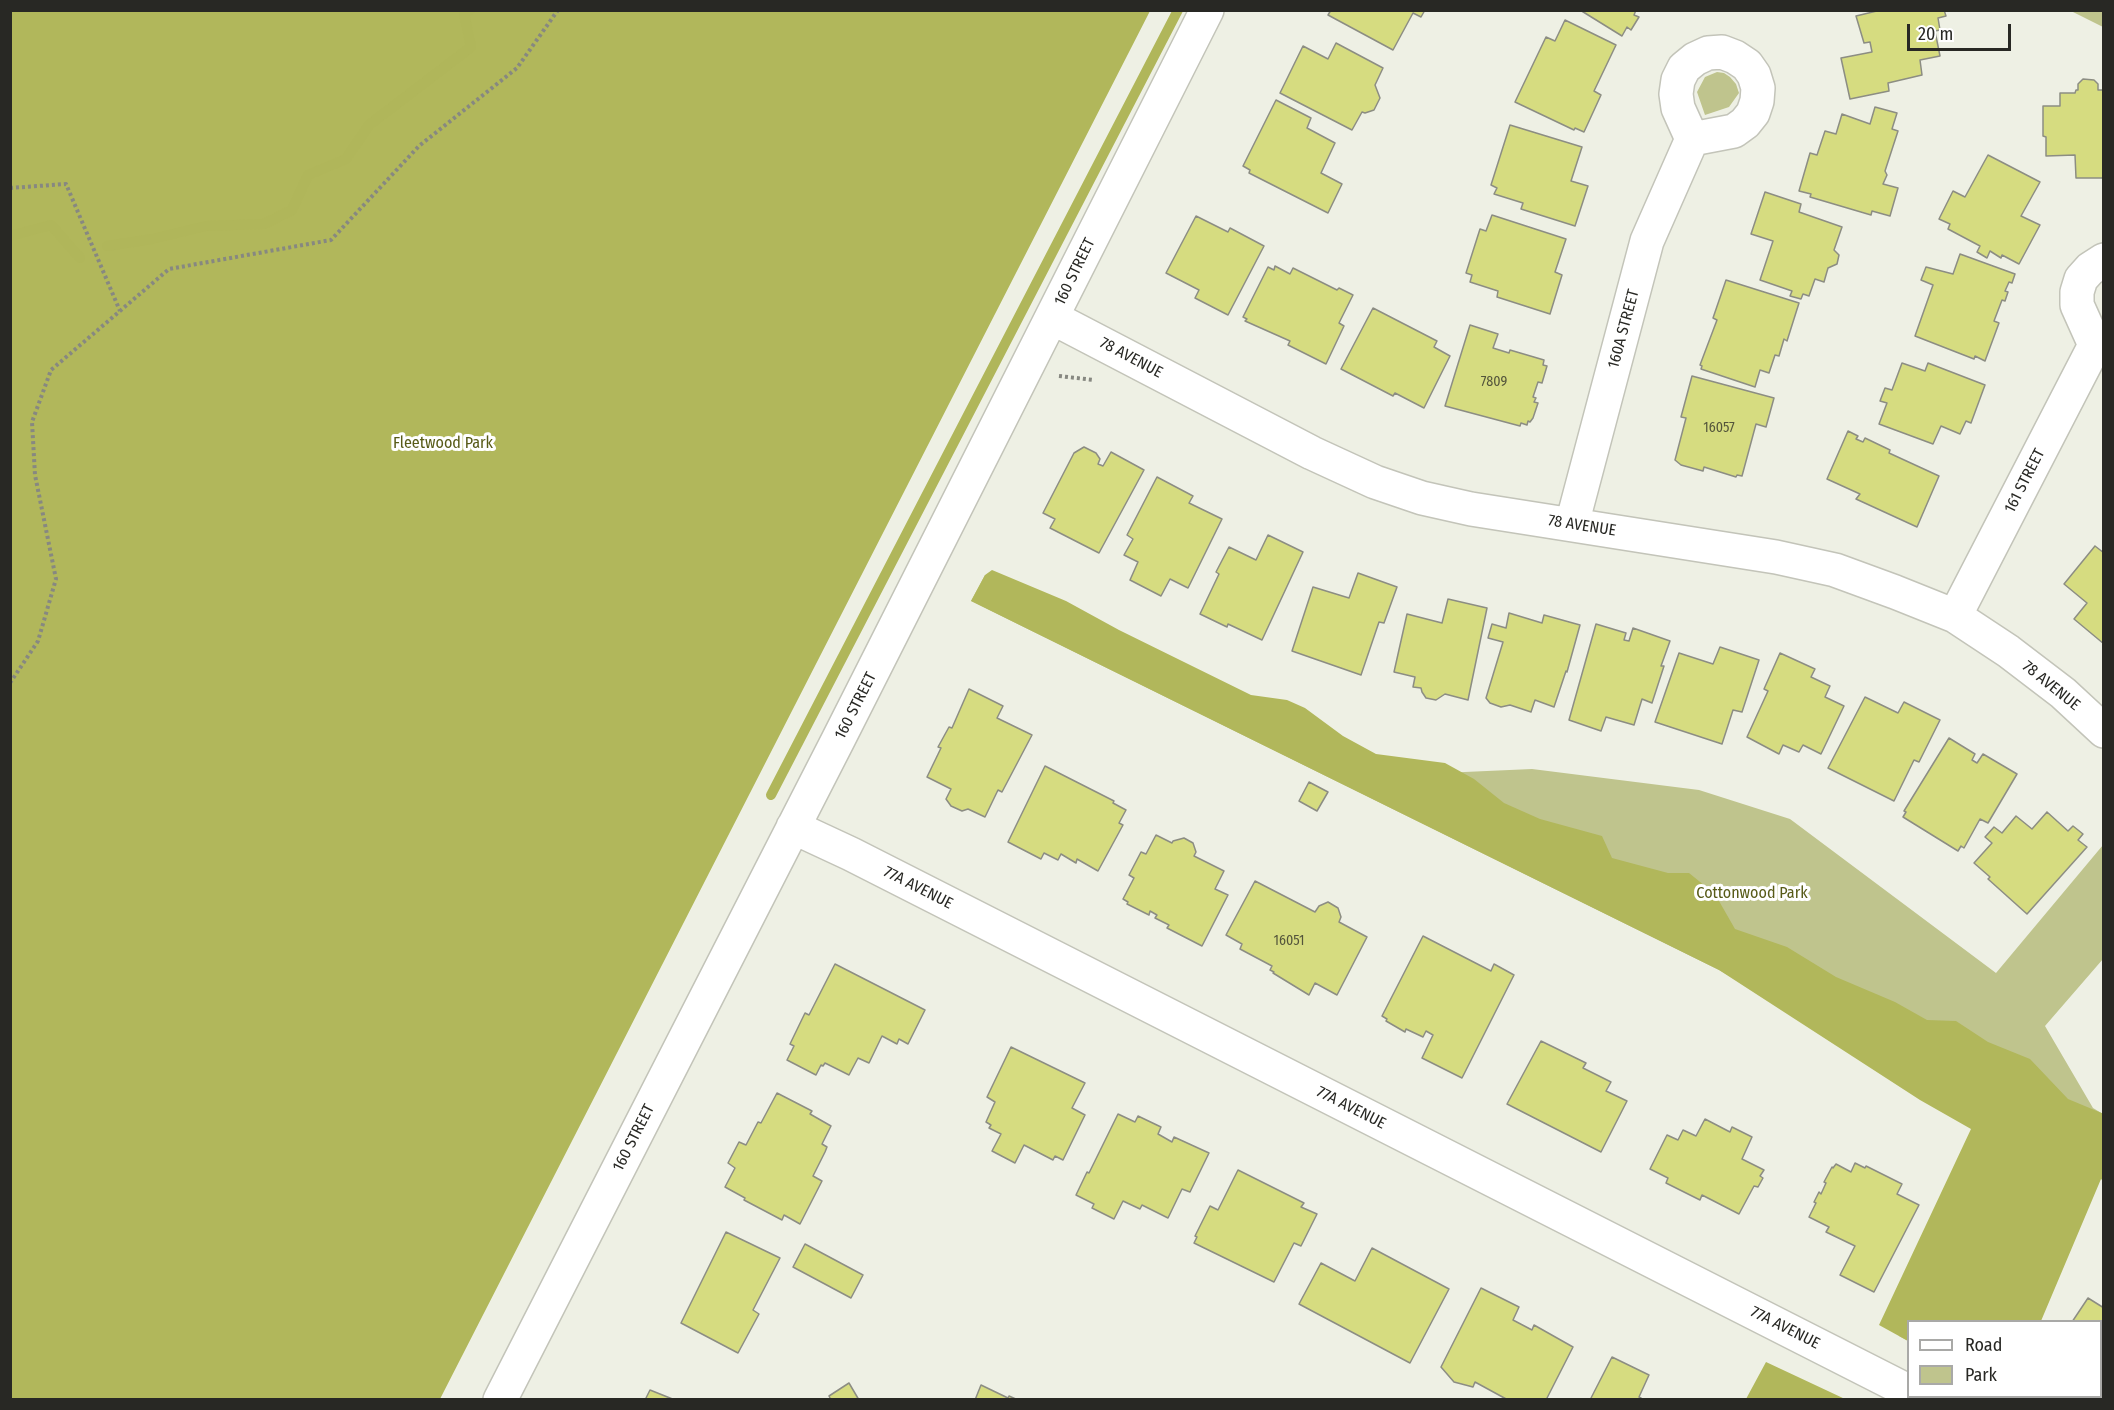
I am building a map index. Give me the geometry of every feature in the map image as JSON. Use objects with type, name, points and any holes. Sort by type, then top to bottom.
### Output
[{"type":"street","name":"160 STREET","points":[[500,1400],[1053,318],[1207,10]]},
{"type":"street","name":"160A STREET","points":[[1572,524],[1647,241],[1692,140]]},
{"type":"street","name":"161 STREET","points":[[1954,616],[2099,344],[2077,305],[2077,292],[2081,279],[2090,269],[2103,261]]},
{"type":"street","name":"78 AVENUE","points":[[1053,318],[1312,453],[1375,482],[1422,498],[1471,509],[1776,557],[1835,570],[1954,616],[2008,651],[2063,693],[2103,731]]},
{"type":"street","name":"77A AVENUE","points":[[794,827],[1907,1390]]},
{"type":"path","points":[[10,683],[39,642],[56,579],[35,475],[32,422],[51,370],[169,269],[331,240],[420,146],[517,68],[558,10]]},
{"type":"path","points":[[10,188],[66,184],[120,311]]},
{"type":"green space","name":"Fleetwood Park","points":[[10,11],[1150,11],[440,1399],[11,1399]]},
{"type":"green space","points":[[2071,11],[2103,11],[2103,27]]},
{"type":"green space","points":[[1717,72],[1730,77],[1739,93],[1729,107],[1705,115],[1697,92],[1705,77]]},
{"type":"green space","points":[[992,570],[1066,601],[1119,630],[1251,695],[1287,700],[1305,708],[1343,736],[1376,754],[1445,763],[1474,779],[1504,803],[1540,819],[1602,836],[1612,858],[1668,873],[1689,873],[1715,894],[1735,929],[1787,947],[1836,977],[1895,1002],[1927,1020],[1956,1021],[1988,1042],[2030,1059],[2068,1099],[2104,1114],[2103,1180],[2101,1179],[2041,1320],[1907,1320],[1907,1340],[1879,1325],[1971,1129],[1920,1100],[1719,970],[971,601],[985,575]]},
{"type":"green space","name":"Cottonwood Park","points":[[985,575],[1397,775],[1532,769],[1699,790],[1790,819],[1996,973],[2103,845],[2103,959],[2045,1026],[2093,1108],[2103,1114],[2103,1180],[2078,1170],[1908,1320],[2009,1136],[1719,970],[971,601]]},
{"type":"green space","name":"Cottonwood Park","points":[[1907,1321],[1907,1340],[1899,1336]]},
{"type":"green space","points":[[1766,1362],[1845,1399],[1746,1399]]},
{"type":"building","points":[[1331,10],[1425,10],[1421,17],[1413,13],[1393,50],[1328,15]]},
{"type":"building","points":[[1580,10],[1636,10],[1634,15],[1639,17],[1631,30],[1627,27],[1622,36]]},
{"type":"building","points":[[1881,10],[1944,10],[1946,16],[1938,18],[1940,30],[1935,31],[1940,56],[1920,60],[1922,75],[1888,83],[1889,91],[1850,99],[1841,58],[1872,52],[1870,42],[1864,43],[1856,16]]},
{"type":"building","points":[[1565,20],[1616,45],[1594,91],[1601,95],[1584,132],[1575,128],[1574,130],[1515,102],[1546,37],[1555,41]]},
{"type":"building","points":[[1336,43],[1383,68],[1375,85],[1380,98],[1374,110],[1362,112],[1352,130],[1280,93],[1303,46],[1328,59]]},
{"type":"building","points":[[2083,79],[2094,80],[2098,84],[2098,90],[2104,90],[2104,178],[2076,178],[2075,155],[2046,156],[2043,106],[2060,106],[2060,93],[2075,93],[2078,90],[2078,84]]},
{"type":"building","points":[[1276,100],[1311,118],[1307,128],[1335,143],[1321,173],[1342,184],[1328,213],[1249,173],[1250,170],[1243,166]]},
{"type":"building","points":[[1875,107],[1897,113],[1892,129],[1898,131],[1883,184],[1898,188],[1890,216],[1872,211],[1871,215],[1810,197],[1811,194],[1799,191],[1810,153],[1817,155],[1825,131],[1836,134],[1842,114],[1870,124]]},
{"type":"building","points":[[1510,125],[1582,147],[1571,181],[1588,186],[1575,226],[1521,209],[1523,203],[1494,194],[1497,188],[1491,185]]},
{"type":"building","points":[[1988,155],[2040,182],[2021,216],[2040,225],[2019,264],[2002,255],[2001,258],[1990,251],[1987,258],[1977,252],[1980,246],[1948,229],[1950,224],[1939,219],[1953,191],[1965,197]]},
{"type":"building","points":[[1765,192],[1801,204],[1799,212],[1842,227],[1834,250],[1839,255],[1837,264],[1828,268],[1824,282],[1815,279],[1809,296],[1803,294],[1801,299],[1790,296],[1792,291],[1760,280],[1773,241],[1751,234]]},
{"type":"building","points":[[1492,215],[1566,239],[1555,272],[1562,275],[1550,314],[1497,297],[1498,291],[1470,282],[1472,275],[1466,273],[1480,229],[1486,231]]},
{"type":"building","points":[[1196,216],[1228,232],[1230,228],[1264,246],[1228,315],[1195,298],[1199,290],[1166,273]]},
{"type":"building","points":[[1960,254],[2015,274],[2012,283],[2009,282],[2005,291],[2008,292],[2005,301],[2002,300],[1994,321],[1999,323],[1985,361],[1975,356],[1974,359],[1915,336],[1933,285],[1921,280],[1926,267],[1953,274]]},
{"type":"building","points":[[1275,266],[1290,274],[1293,268],[1337,290],[1339,288],[1353,295],[1339,323],[1344,326],[1326,364],[1288,345],[1290,341],[1245,321],[1247,319],[1243,317],[1268,267],[1274,270]]},
{"type":"building","points":[[1726,280],[1799,303],[1787,341],[1784,339],[1779,356],[1775,355],[1769,373],[1760,370],[1755,387],[1701,369],[1700,365],[1717,320],[1713,318]]},
{"type":"building","points":[[1373,308],[1437,341],[1434,347],[1450,356],[1424,408],[1395,393],[1393,396],[1341,369]]},
{"type":"building","points":[[1470,325],[1498,334],[1493,348],[1509,353],[1510,350],[1544,360],[1543,365],[1547,366],[1542,383],[1538,382],[1533,397],[1536,398],[1534,402],[1538,403],[1533,418],[1530,422],[1528,421],[1527,425],[1521,423],[1520,426],[1445,406]]},
{"type":"building","points":[[1902,363],[1925,371],[1928,363],[1985,385],[1971,423],[1966,421],[1960,434],[1941,426],[1933,444],[1879,424],[1887,403],[1880,401],[1885,388],[1892,390]]},
{"type":"building","points":[[1692,376],[1774,398],[1766,427],[1756,424],[1742,476],[1737,475],[1736,477],[1704,467],[1703,471],[1681,465],[1675,460],[1686,418],[1681,417]]},
{"type":"building","points":[[1848,431],[1858,436],[1856,439],[1863,442],[1865,438],[1890,450],[1889,453],[1939,476],[1917,527],[1856,499],[1860,494],[1827,479]]},
{"type":"building","points":[[1084,447],[1096,453],[1100,459],[1098,464],[1103,466],[1111,452],[1144,470],[1099,553],[1050,528],[1055,519],[1043,513],[1074,453]]},
{"type":"building","points":[[1157,477],[1193,496],[1189,503],[1222,519],[1188,588],[1170,579],[1161,596],[1130,580],[1138,562],[1124,555],[1133,539],[1127,535]]},
{"type":"building","points":[[1268,535],[1303,552],[1262,640],[1200,614],[1219,574],[1216,572],[1229,547],[1256,560]]},
{"type":"building","points":[[2095,546],[2104,553],[2104,644],[2074,619],[2087,603],[2064,584]]},
{"type":"building","points":[[1358,573],[1397,587],[1384,623],[1379,622],[1361,675],[1292,651],[1313,587],[1349,598]]},
{"type":"building","points":[[1448,599],[1487,608],[1468,700],[1445,694],[1436,700],[1426,698],[1421,688],[1413,687],[1415,677],[1394,672],[1407,614],[1442,623]]},
{"type":"building","points":[[1509,613],[1542,623],[1544,615],[1580,625],[1567,672],[1554,707],[1535,700],[1531,712],[1510,705],[1501,707],[1490,703],[1486,698],[1503,642],[1488,638],[1492,624],[1506,628]]},
{"type":"building","points":[[1596,624],[1626,633],[1624,640],[1629,641],[1633,628],[1670,641],[1652,703],[1642,699],[1634,725],[1606,717],[1601,731],[1569,720]]},
{"type":"building","points":[[1720,647],[1759,660],[1742,712],[1733,710],[1722,744],[1655,722],[1679,653],[1713,664]]},
{"type":"building","points":[[1780,653],[1815,669],[1811,677],[1830,686],[1825,697],[1844,706],[1821,754],[1803,745],[1799,752],[1783,745],[1779,754],[1747,737],[1768,691],[1764,689]]},
{"type":"building","points":[[969,689],[1003,706],[997,718],[1032,735],[1002,792],[998,790],[985,817],[968,809],[962,811],[951,806],[946,799],[951,789],[927,777],[941,748],[938,747],[949,727],[952,728]]},
{"type":"building","points":[[1865,697],[1898,713],[1904,702],[1940,720],[1919,762],[1914,760],[1894,801],[1828,768]]},
{"type":"building","points":[[1949,738],[1975,754],[1972,760],[1977,763],[1983,754],[2017,774],[1988,823],[1980,819],[1964,848],[1961,846],[1958,851],[1903,817],[1906,812],[1904,811]]},
{"type":"building","points":[[1045,766],[1114,801],[1113,803],[1126,810],[1119,823],[1123,825],[1098,871],[1077,859],[1076,863],[1061,854],[1058,860],[1044,853],[1041,859],[1008,842]]},
{"type":"building","points":[[1309,782],[1328,792],[1317,811],[1299,801]]},
{"type":"building","points":[[2047,812],[2068,831],[2073,826],[2083,834],[2078,840],[2087,847],[2027,914],[1988,879],[1990,877],[1974,863],[1992,843],[1985,837],[1994,827],[2002,833],[2016,816],[2032,829]]},
{"type":"building","points":[[1156,835],[1172,843],[1184,838],[1193,843],[1196,852],[1194,856],[1224,871],[1215,889],[1228,895],[1202,946],[1167,928],[1169,925],[1155,918],[1157,915],[1150,911],[1149,915],[1127,904],[1128,902],[1123,899],[1134,878],[1129,875],[1141,852],[1146,854]]},
{"type":"building","points":[[1255,881],[1315,912],[1319,906],[1328,902],[1338,908],[1341,917],[1339,922],[1367,937],[1337,995],[1315,983],[1309,995],[1273,973],[1270,970],[1272,966],[1240,949],[1242,944],[1226,935]]},
{"type":"building","points":[[1423,936],[1491,971],[1494,964],[1514,975],[1462,1078],[1422,1058],[1433,1035],[1426,1031],[1423,1037],[1406,1029],[1405,1032],[1386,1021],[1387,1019],[1382,1016]]},
{"type":"building","points":[[835,964],[925,1010],[908,1044],[899,1039],[897,1044],[882,1036],[869,1063],[858,1058],[849,1075],[825,1063],[821,1065],[816,1075],[787,1060],[794,1046],[790,1044],[805,1013],[809,1015]]},
{"type":"building","points":[[1541,1041],[1586,1063],[1583,1068],[1611,1082],[1606,1091],[1627,1101],[1601,1152],[1507,1104]]},
{"type":"building","points":[[1011,1047],[1085,1083],[1072,1108],[1085,1115],[1063,1160],[1055,1156],[1053,1160],[1024,1145],[1015,1163],[992,1151],[1001,1134],[989,1128],[991,1125],[986,1122],[995,1102],[987,1097]]},
{"type":"building","points":[[777,1093],[812,1111],[810,1114],[831,1126],[822,1144],[827,1147],[813,1176],[822,1181],[800,1224],[784,1215],[782,1220],[725,1187],[735,1168],[728,1163],[739,1142],[746,1145]]},
{"type":"building","points":[[1118,1114],[1135,1122],[1138,1116],[1161,1127],[1158,1134],[1172,1142],[1174,1137],[1209,1153],[1190,1192],[1182,1189],[1168,1218],[1142,1205],[1140,1209],[1123,1201],[1114,1219],[1092,1208],[1094,1204],[1076,1195]]},
{"type":"building","points":[[1705,1119],[1730,1132],[1732,1127],[1752,1137],[1742,1159],[1764,1170],[1758,1187],[1754,1186],[1739,1214],[1702,1195],[1700,1200],[1666,1183],[1668,1178],[1650,1169],[1667,1135],[1678,1140],[1683,1130],[1696,1136]]},
{"type":"building","points":[[1855,1163],[1902,1184],[1897,1194],[1919,1205],[1874,1292],[1840,1275],[1855,1246],[1826,1232],[1829,1227],[1809,1217],[1832,1167],[1836,1164],[1851,1172]]},
{"type":"building","points":[[1238,1170],[1304,1203],[1301,1207],[1317,1214],[1301,1246],[1294,1243],[1274,1282],[1194,1243],[1197,1237],[1195,1236],[1210,1206],[1218,1210]]},
{"type":"building","points":[[726,1232],[780,1258],[753,1310],[759,1314],[738,1353],[681,1323]]},
{"type":"building","points":[[805,1244],[863,1275],[851,1298],[793,1267]]},
{"type":"building","points":[[1372,1248],[1449,1289],[1410,1363],[1299,1304],[1321,1263],[1355,1281]]},
{"type":"building","points":[[1481,1288],[1519,1307],[1513,1320],[1532,1330],[1534,1325],[1573,1347],[1546,1400],[1508,1400],[1475,1382],[1473,1387],[1454,1382],[1441,1367]]},
{"type":"building","points":[[2088,1298],[2104,1308],[2104,1400],[2096,1398],[2102,1398],[2102,1320],[2073,1320]]},
{"type":"building","points":[[1612,1357],[1649,1375],[1639,1397],[1644,1400],[1590,1400]]},
{"type":"building","points":[[849,1383],[859,1400],[831,1400],[829,1396]]},
{"type":"building","points":[[981,1385],[1008,1398],[1009,1396],[1018,1400],[975,1400]]},
{"type":"building","points":[[650,1390],[675,1400],[645,1400]]},
{"type":"waterway","points":[[107,246],[152,239],[206,226],[264,224],[292,210],[308,175],[346,159],[369,125],[471,47],[464,13],[470,10]]},
{"type":"waterway","points":[[771,795],[1178,10]]},
{"type":"waterway","points":[[10,236],[51,225],[80,258]]}]
